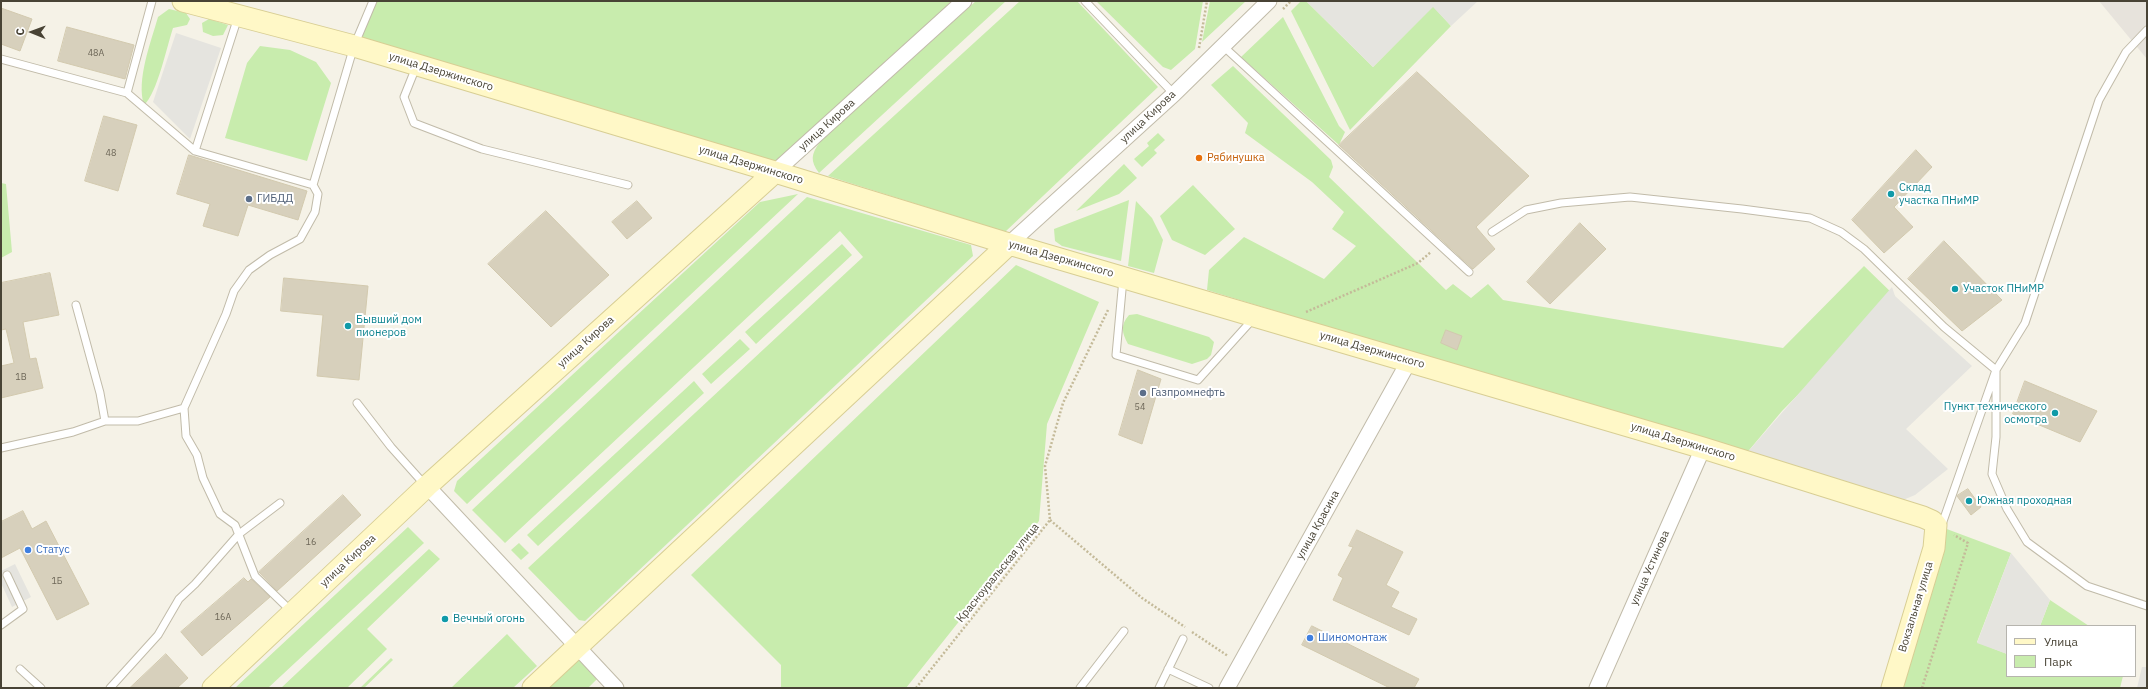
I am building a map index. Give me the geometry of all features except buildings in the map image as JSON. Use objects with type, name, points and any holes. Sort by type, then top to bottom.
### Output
[{"type":"street","name":"улица Дзержинского","points":[[183,1],[238,17],[354,46],[775,172],[1009,244],[1703,448],[1923,518],[1932,521],[1939,526]]},
{"type":"street","name":"улица Кирова","points":[[213,688],[427,486],[964,1]]},
{"type":"street","name":"улица Кирова","points":[[533,688],[1009,244],[1174,94],[1269,1]]},
{"type":"street","name":"улица Красина","points":[[1227,688],[1409,361]]},
{"type":"street","name":"улица Устинова","points":[[1597,688],[1703,448]]},
{"type":"street","points":[[427,486],[616,688]]},
{"type":"street","name":"Вокзальная улица","points":[[1892,688],[1934,548],[1939,526]]},
{"type":"lane","points":[[127,93],[152,1]]},
{"type":"lane","points":[[313,185],[354,46],[373,1]]},
{"type":"lane","points":[[1085,1],[1174,94]]},
{"type":"lane","points":[[195,152],[238,17]]},
{"type":"lane","points":[[1939,526],[1996,370],[2025,323],[2099,100],[2126,52],[2147,30]]},
{"type":"lane","points":[[1223,46],[1469,272]]},
{"type":"lane","points":[[1,59],[127,93],[195,152],[313,185],[318,194],[315,212],[300,239],[270,255],[249,270],[234,291],[226,314],[184,408],[186,436],[197,455],[203,478],[220,514],[235,525],[256,576],[293,613]]},
{"type":"lane","points":[[416,65],[404,97],[414,122],[482,149],[628,186]]},
{"type":"lane","points":[[1492,232],[1526,210],[1561,203],[1630,197],[1810,218],[1841,232],[1864,249],[1944,327],[1996,370]]},
{"type":"lane","points":[[1123,277],[1116,355],[1198,380],[1255,316]]},
{"type":"lane","points":[[76,305],[100,393],[105,421]]},
{"type":"lane","points":[[1996,370],[1996,437],[1992,474],[2007,509],[2028,542],[2087,586],[2147,606]]},
{"type":"lane","points":[[357,403],[391,447],[427,486]]},
{"type":"lane","points":[[1,448],[73,432],[105,421],[138,421],[184,408]]},
{"type":"lane","points":[[110,688],[158,635],[179,599],[195,584],[239,534],[280,503]]},
{"type":"lane","points":[[1,625],[22,609],[7,575]]},
{"type":"lane","points":[[1080,688],[1124,632]]},
{"type":"lane","points":[[1159,688],[1183,639]]},
{"type":"lane","points":[[20,669],[41,688]]},
{"type":"lane","points":[[1168,669],[1210,688]]},
{"type":"path","points":[[1306,312],[1418,263],[1439,244]]},
{"type":"path","name":"Красноуральская улица","points":[[916,688],[1050,520],[1045,466],[1063,403],[1110,305]]},
{"type":"path","points":[[1050,520],[1142,598],[1240,665]]},
{"type":"path","points":[[1922,688],[1968,543],[1939,526]]},
{"type":"shaded area","points":[[1306,1],[1478,1],[1451,26],[1433,7],[1373,67]]},
{"type":"shaded area","points":[[2099,1],[2147,1],[2147,59]]},
{"type":"shaded area","points":[[176,33],[221,48],[190,139],[153,102]]},
{"type":"shaded area","points":[[1892,287],[1895,296],[1972,366],[1906,429],[1948,469],[1915,495],[1898,502],[1745,455]]},
{"type":"shaded area","points":[[2011,553],[2050,600],[2040,625],[2006,625],[2006,654],[1977,643]]},
{"type":"shaded area","points":[[15,564],[31,597],[12,607],[1,583],[1,571]]},
{"type":"shaded area","points":[[2142,667],[2147,667],[2147,688],[2137,688]]},
{"type":"green space","points":[[373,1],[964,1],[775,172],[354,46]]},
{"type":"green space","points":[[976,1],[1006,1],[819,173],[814,165],[813,154],[820,142]]},
{"type":"green space","points":[[1020,1],[1077,1],[1158,87],[1005,232],[828,176]]},
{"type":"green space","points":[[1096,1],[1203,1],[1195,49],[1171,70],[1163,67]]},
{"type":"green space","points":[[1210,1],[1246,1],[1202,42]]},
{"type":"green space","points":[[1301,1],[1306,1],[1373,67],[1433,6],[1451,26],[1350,130],[1291,11]]},
{"type":"green space","points":[[169,9],[186,13],[190,19],[187,25],[173,28],[157,81],[149,99],[144,105],[142,84],[148,49],[158,17]]},
{"type":"green space","points":[[1283,17],[1339,126],[1345,132],[1339,145],[1241,57]]},
{"type":"green space","points":[[209,19],[228,25],[223,35],[213,36],[203,32],[202,23]]},
{"type":"green space","points":[[260,46],[290,50],[316,62],[331,83],[307,161],[225,138],[247,63]]},
{"type":"green space","points":[[1233,66],[1331,160],[1333,167],[1329,177],[1446,290],[1453,284],[1471,298],[1488,284],[1503,300],[1783,348],[1864,266],[1895,296],[1782,411],[1745,455],[1207,290],[1209,270],[1244,237],[1324,279],[1356,246],[1332,229],[1344,212],[1312,182],[1245,133],[1248,123],[1211,85]]},
{"type":"green space","points":[[1158,133],[1165,140],[1154,150],[1157,153],[1142,167],[1134,159],[1149,146],[1147,143]]},
{"type":"green space","points":[[1124,164],[1137,178],[1119,194],[1076,211]]},
{"type":"green space","points":[[1,183],[6,184],[12,252],[1,258]]},
{"type":"green space","points":[[1193,185],[1235,229],[1205,255],[1172,240],[1160,216]]},
{"type":"green space","points":[[798,194],[467,504],[454,491],[457,481],[760,202]]},
{"type":"green space","points":[[807,197],[971,245],[973,256],[585,621],[579,620],[528,568],[863,257],[840,231],[505,543],[472,510]]},
{"type":"green space","points":[[1129,200],[1121,261],[1062,246],[1055,241],[1054,229]]},
{"type":"green space","points":[[1136,201],[1152,218],[1163,240],[1154,273],[1128,266]]},
{"type":"green space","points":[[842,244],[852,255],[756,344],[745,332]]},
{"type":"green space","points":[[1016,265],[1099,302],[1047,424],[1039,521],[906,688],[781,688],[781,665],[691,575]]},
{"type":"green space","points":[[1137,314],[1209,337],[1214,342],[1211,355],[1207,359],[1192,364],[1128,344],[1123,333],[1124,322],[1129,315]]},
{"type":"green space","points":[[740,339],[750,349],[711,384],[702,374]]},
{"type":"green space","points":[[694,381],[704,393],[538,546],[527,535]]},
{"type":"green space","points":[[1936,525],[2011,553],[1977,642],[2006,654],[2006,677],[2123,677],[2120,688],[1892,688]]},
{"type":"green space","points":[[408,527],[424,543],[268,688],[235,688]]},
{"type":"green space","points":[[519,543],[529,553],[521,560],[511,550]]},
{"type":"green space","points":[[429,549],[440,559],[367,629],[387,649],[347,688],[281,688]]},
{"type":"green space","points":[[2050,600],[2088,625],[2040,625]]},
{"type":"green space","points":[[507,634],[537,666],[513,688],[451,688]]},
{"type":"green space","points":[[576,647],[602,674],[588,688],[533,688]]},
{"type":"green space","points":[[391,658],[393,660],[364,688],[360,688]]},
{"type":"place","name":"Рябинушка","points":[[1199,158]]},
{"type":"place","name":"Склад участка ПНиМР","points":[[1891,194]]},
{"type":"place","name":"ГИБДД","points":[[249,199]]},
{"type":"place","name":"Участок ПНиМР","points":[[1955,289]]},
{"type":"place","name":"Бывший дом пионеров","points":[[348,326]]},
{"type":"place","name":"Газпромнефть","points":[[1143,393]]},
{"type":"place","name":"Пункт технического осмотра","points":[[2055,413]]},
{"type":"place","name":"Южная проходная","points":[[1969,501]]},
{"type":"place","name":"Статус","points":[[28,550]]},
{"type":"place","name":"Вечный огонь","points":[[445,619]]},
{"type":"place","name":"Шиномонтаж","points":[[1310,638]]}]
